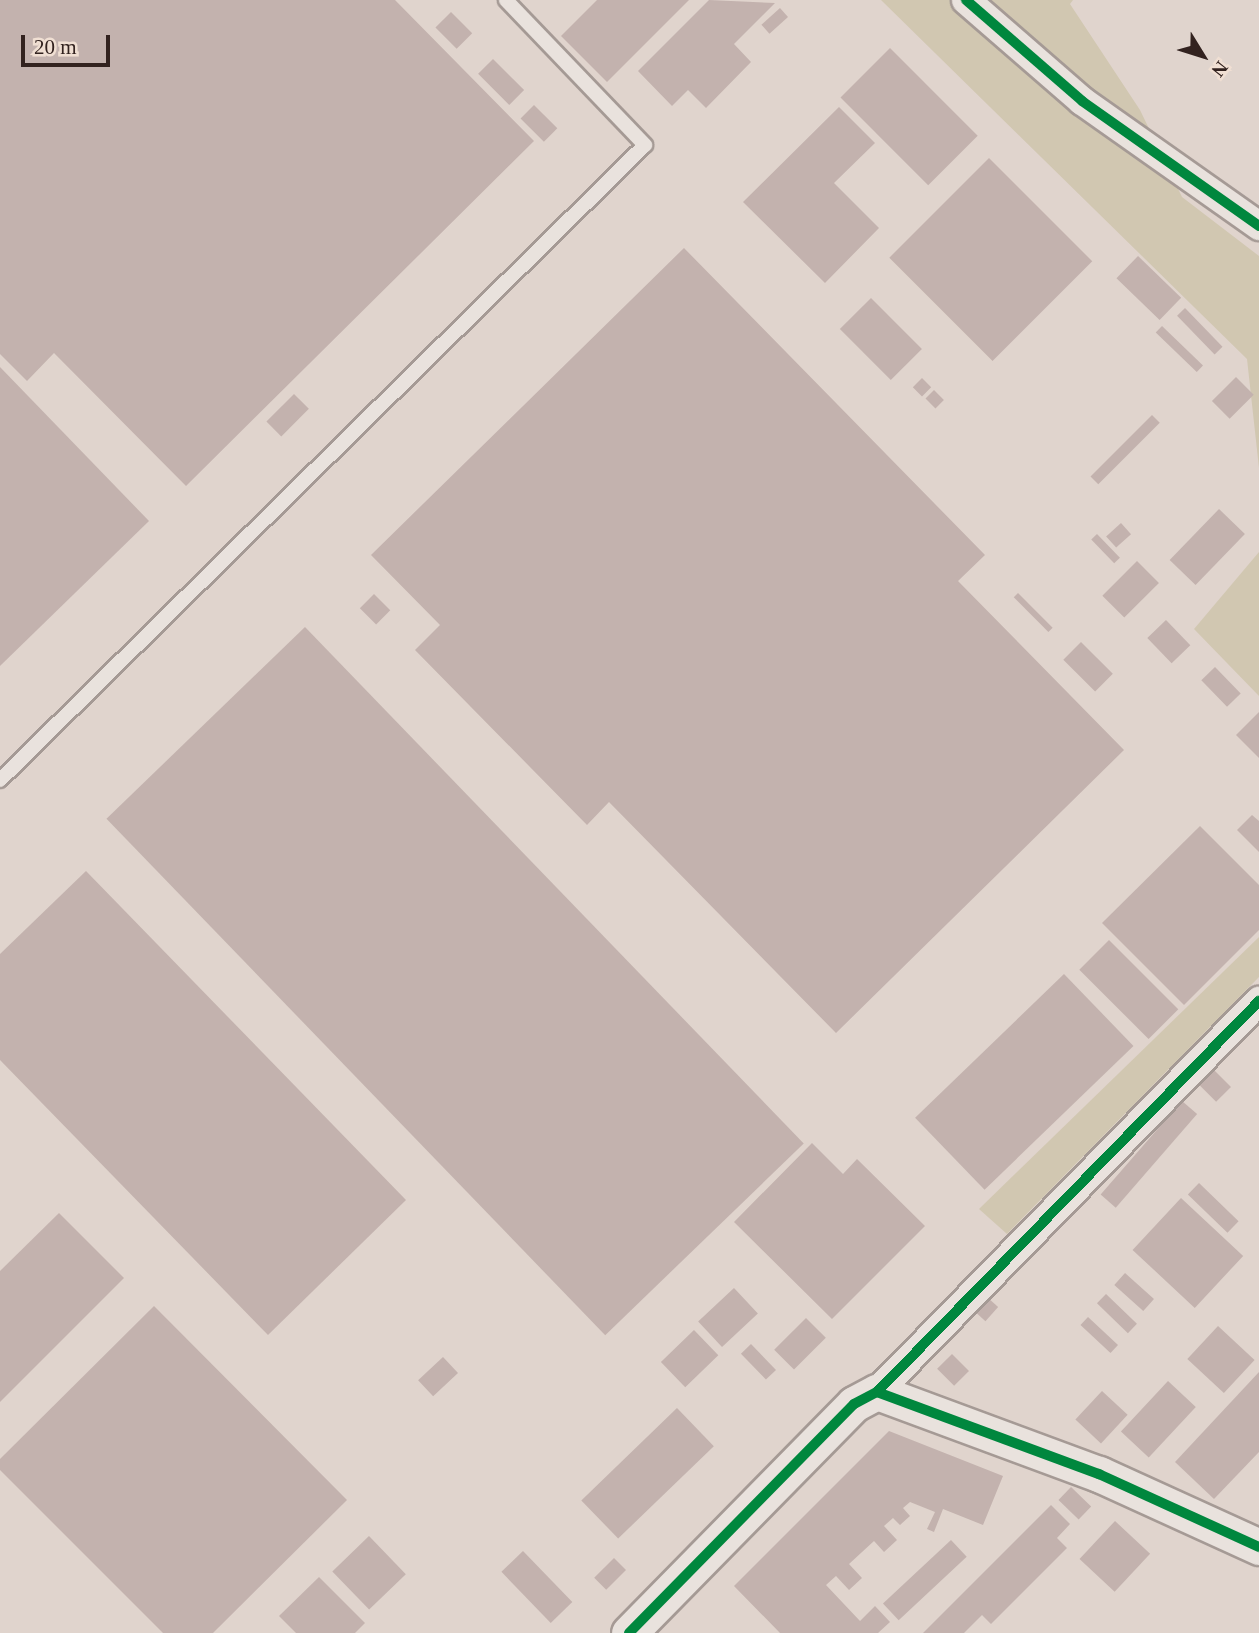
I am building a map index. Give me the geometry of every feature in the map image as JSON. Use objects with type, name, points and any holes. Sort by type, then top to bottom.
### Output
[{"type":"street","points":[[966,0],[1082,101],[1259,226]]},
{"type":"street","points":[[629,1633],[853,1404],[877,1392],[1259,1001]]},
{"type":"street","points":[[877,1392],[1099,1474],[1259,1547]]},
{"type":"lane","points":[[0,780],[645,145],[506,0]]},
{"type":"shaded area","points":[[881,0],[1073,0],[1070,4],[1140,110],[1182,197],[1259,256],[1259,468],[1247,359]]},
{"type":"shaded area","points":[[1259,552],[1259,696],[1194,629]]},
{"type":"shaded area","points":[[1259,937],[1259,977],[1007,1234],[979,1209]]},
{"type":"building","points":[[0,0],[395,0],[534,141],[186,486],[54,353],[27,381],[0,354]]},
{"type":"building","points":[[597,0],[689,0],[607,82],[561,36]]},
{"type":"building","points":[[709,0],[775,3],[734,44],[751,62],[706,108],[688,90],[672,106],[638,71]]},
{"type":"building","points":[[780,8],[788,17],[769,34],[761,25]]},
{"type":"building","points":[[451,12],[472,33],[457,49],[435,28]]},
{"type":"building","points":[[890,48],[978,136],[928,185],[841,97]]},
{"type":"building","points":[[493,59],[524,90],[509,105],[478,74]]},
{"type":"building","points":[[534,105],[557,128],[544,142],[521,118]]},
{"type":"building","points":[[839,107],[875,143],[834,183],[879,228],[825,283],[743,202]]},
{"type":"building","points":[[989,158],[1092,261],[993,361],[889,258]]},
{"type":"building","points":[[684,248],[985,555],[958,581],[1124,750],[836,1033],[609,802],[587,825],[415,650],[440,625],[371,555]]},
{"type":"building","points":[[1138,256],[1181,298],[1160,320],[1116,278]]},
{"type":"building","points":[[871,298],[922,349],[891,380],[840,329]]},
{"type":"building","points":[[1185,308],[1223,347],[1215,354],[1177,316]]},
{"type":"building","points":[[1162,326],[1203,366],[1197,372],[1156,332]]},
{"type":"building","points":[[0,367],[149,521],[0,666]]},
{"type":"building","points":[[1236,377],[1254,395],[1230,419],[1212,401]]},
{"type":"building","points":[[922,378],[931,387],[922,396],[913,387]]},
{"type":"building","points":[[934,390],[944,400],[935,408],[926,398]]},
{"type":"building","points":[[294,394],[309,409],[281,436],[266,422]]},
{"type":"building","points":[[1152,415],[1160,423],[1098,484],[1090,477]]},
{"type":"building","points":[[1219,509],[1245,534],[1196,585],[1170,560]]},
{"type":"building","points":[[1121,523],[1131,534],[1116,548],[1106,536]]},
{"type":"building","points":[[1097,534],[1120,558],[1114,563],[1091,540]]},
{"type":"building","points":[[1137,561],[1159,583],[1124,618],[1102,596]]},
{"type":"building","points":[[1018,593],[1053,628],[1048,632],[1014,597]]},
{"type":"building","points":[[374,594],[390,610],[376,624],[360,608]]},
{"type":"building","points":[[1166,620],[1190,645],[1172,663],[1147,638]]},
{"type":"building","points":[[305,627],[804,1143],[605,1335],[106,819]]},
{"type":"building","points":[[1081,642],[1113,674],[1095,691],[1063,660]]},
{"type":"building","points":[[1215,667],[1241,694],[1227,707],[1201,680]]},
{"type":"building","points":[[1259,712],[1259,758],[1236,735]]},
{"type":"building","points":[[1252,815],[1259,821],[1259,852],[1237,830]]},
{"type":"building","points":[[1200,826],[1259,885],[1259,930],[1184,1005],[1102,923]]},
{"type":"building","points":[[86,871],[406,1200],[268,1335],[0,1060],[0,954]]},
{"type":"building","points":[[1109,940],[1178,1009],[1149,1039],[1079,970]]},
{"type":"building","points":[[1064,974],[1133,1046],[985,1190],[915,1118]]},
{"type":"building","points":[[1214,1070],[1231,1087],[1216,1102],[1199,1085]]},
{"type":"building","points":[[1182,1101],[1197,1114],[1116,1208],[1101,1195]]},
{"type":"building","points":[[812,1143],[843,1174],[857,1159],[925,1226],[832,1319],[734,1222]]},
{"type":"building","points":[[1199,1183],[1239,1221],[1227,1233],[1188,1195]]},
{"type":"building","points":[[1181,1198],[1243,1256],[1195,1308],[1133,1250]]},
{"type":"building","points":[[59,1213],[124,1278],[0,1402],[0,1271]]},
{"type":"building","points":[[1125,1273],[1154,1299],[1143,1311],[1114,1285]]},
{"type":"building","points":[[734,1288],[758,1314],[722,1347],[698,1321]]},
{"type":"building","points":[[1106,1294],[1137,1324],[1128,1333],[1097,1303]]},
{"type":"building","points":[[987,1297],[998,1307],[985,1321],[974,1311]]},
{"type":"building","points":[[154,1306],[347,1500],[213,1633],[163,1633],[0,1470],[0,1459]]},
{"type":"building","points":[[1088,1317],[1118,1345],[1110,1353],[1080,1325]]},
{"type":"building","points":[[806,1318],[826,1338],[794,1370],[774,1350]]},
{"type":"building","points":[[1218,1326],[1255,1360],[1224,1393],[1187,1359]]},
{"type":"building","points":[[694,1330],[718,1355],[685,1387],[661,1362]]},
{"type":"building","points":[[751,1344],[776,1370],[766,1380],[741,1354]]},
{"type":"building","points":[[952,1354],[969,1371],[954,1386],[937,1369]]},
{"type":"building","points":[[443,1357],[458,1373],[433,1396],[418,1380]]},
{"type":"building","points":[[1259,1372],[1259,1452],[1214,1499],[1175,1462]]},
{"type":"building","points":[[1168,1381],[1196,1407],[1149,1457],[1121,1431]]},
{"type":"building","points":[[1102,1391],[1128,1415],[1101,1443],[1075,1420]]},
{"type":"building","points":[[677,1408],[714,1446],[618,1539],[581,1500]]},
{"type":"building","points":[[889,1431],[1003,1476],[983,1525],[943,1509],[934,1532],[927,1529],[935,1512],[910,1502],[903,1508],[910,1516],[900,1525],[893,1518],[884,1526],[897,1540],[884,1552],[874,1541],[849,1564],[862,1578],[849,1590],[836,1576],[826,1585],[860,1621],[875,1606],[890,1622],[878,1633],[780,1633],[734,1586]]},
{"type":"building","points":[[1071,1487],[1091,1506],[1079,1519],[1058,1500]]},
{"type":"building","points":[[1051,1505],[1070,1524],[1057,1538],[1067,1548],[991,1624],[982,1615],[964,1633],[923,1633]]},
{"type":"building","points":[[1115,1521],[1150,1554],[1115,1592],[1080,1559]]},
{"type":"building","points":[[369,1536],[406,1574],[369,1610],[332,1571]]},
{"type":"building","points":[[951,1540],[967,1557],[899,1620],[883,1603]]},
{"type":"building","points":[[523,1551],[572,1602],[551,1623],[501,1572]]},
{"type":"building","points":[[614,1558],[626,1570],[606,1590],[594,1578]]},
{"type":"building","points":[[319,1577],[365,1623],[355,1633],[296,1633],[279,1616]]},
{"type":"cycle path","points":[[966,0],[1082,101],[1259,226]]},
{"type":"cycle path","points":[[877,1392],[1259,1001]]},
{"type":"cycle path","points":[[629,1633],[854,1404],[877,1392],[1099,1474],[1259,1547]]}]
